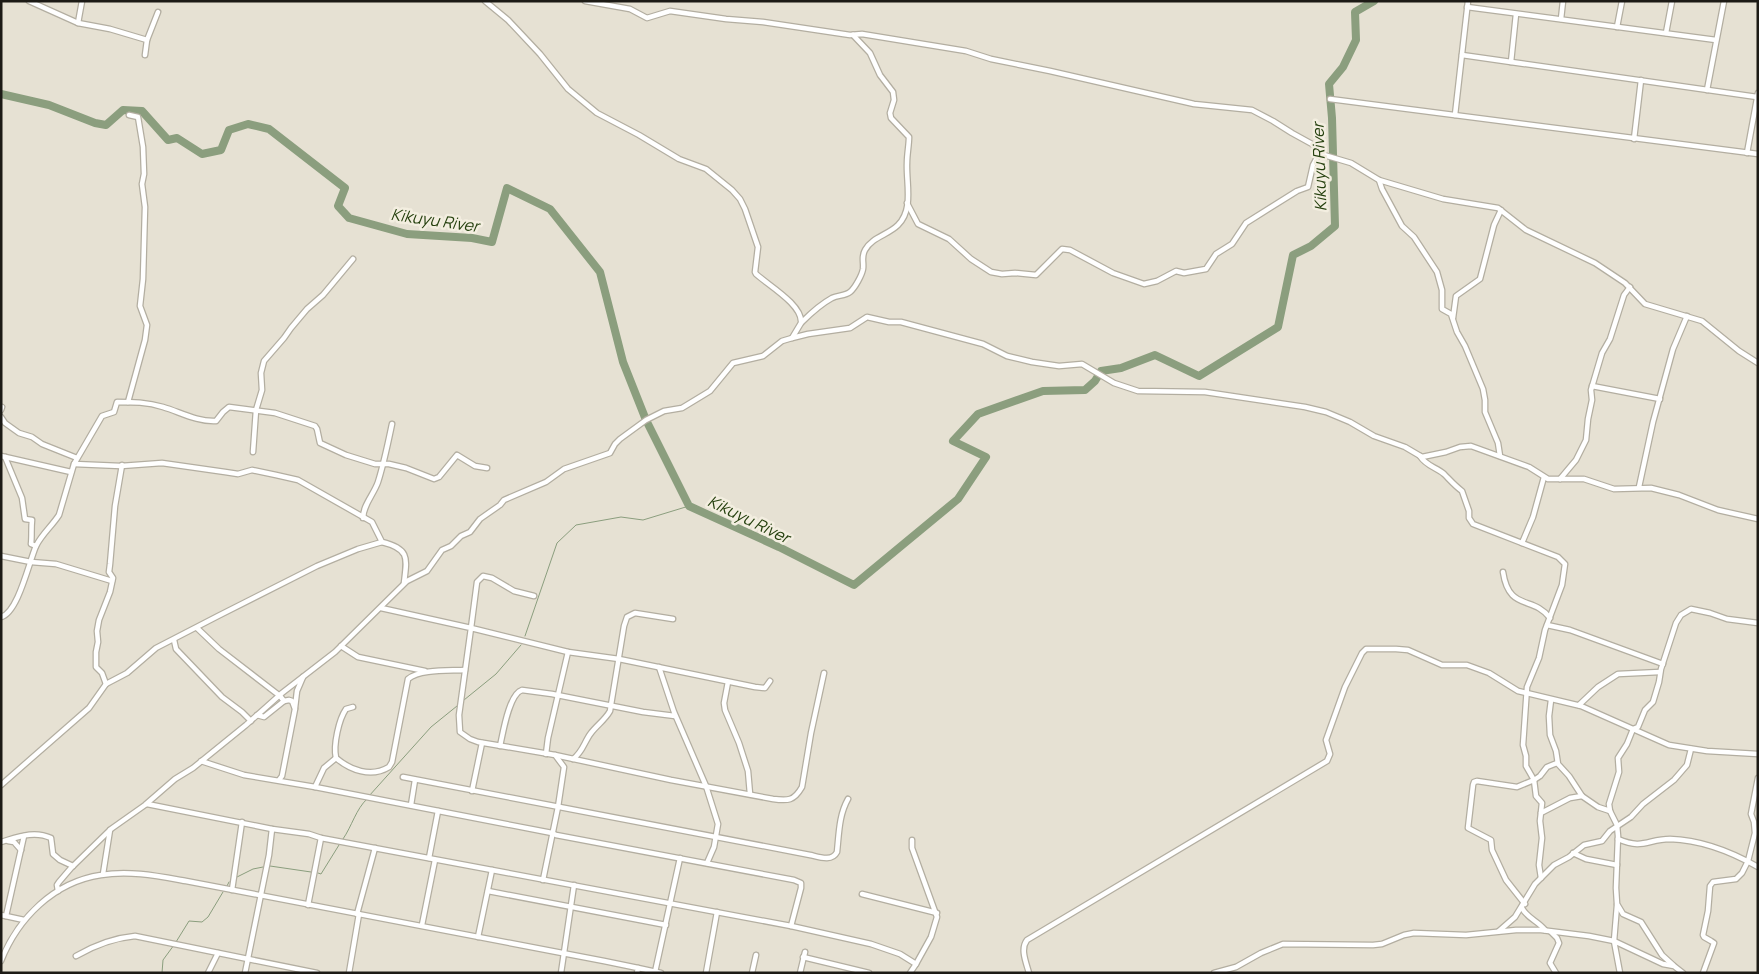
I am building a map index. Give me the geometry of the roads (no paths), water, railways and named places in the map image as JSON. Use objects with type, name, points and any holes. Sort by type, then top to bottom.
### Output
[{"type":"street","points":[[29,1],[78,23],[110,29],[147,40]]},
{"type":"street","points":[[78,23],[82,1]]},
{"type":"street","points":[[485,1],[508,20],[540,54],[568,89],[597,114],[639,135],[679,159],[706,169],[732,190],[740,199],[745,209],[758,247],[756,274],[781,293],[800,314],[802,323]]},
{"type":"street","points":[[585,1],[630,9],[647,18],[670,11],[862,34],[966,51],[991,59],[1194,104],[1247,109],[1273,121],[1297,137],[1312,144],[1320,152],[1332,158],[1351,163],[1380,180],[1440,199],[1494,207],[1501,210],[1526,230],[1595,263],[1630,287],[1646,304],[1702,321],[1758,363]]},
{"type":"street","points":[[1560,19],[1563,1]]},
{"type":"street","points":[[1617,27],[1622,1]]},
{"type":"street","points":[[1666,33],[1672,1]]},
{"type":"street","points":[[1707,90],[1724,1]]},
{"type":"street","points":[[1455,115],[1467,4],[1516,14],[1716,40]]},
{"type":"street","points":[[145,55],[147,40],[158,12]]},
{"type":"street","points":[[1511,62],[1516,14]]},
{"type":"street","points":[[792,338],[812,311],[834,298],[845,295],[853,288],[863,268],[864,251],[870,243],[886,235],[899,225],[907,203],[909,192],[906,166],[909,136],[890,118],[894,100],[893,92],[880,74],[870,53],[854,34]]},
{"type":"street","points":[[1462,55],[1707,90],[1757,95],[1747,153]]},
{"type":"street","points":[[1634,139],[1641,80]]},
{"type":"street","points":[[1330,99],[1758,154]]},
{"type":"street","points":[[128,402],[147,325],[140,306],[143,285],[144,240],[142,147],[138,117],[129,115]]},
{"type":"street","points":[[907,203],[918,224],[948,238],[971,259],[993,273],[1036,275],[1062,249],[1070,250],[1118,275],[1147,284],[1176,271],[1184,273],[1207,268],[1216,254],[1232,244],[1246,223],[1308,187],[1312,166],[1320,152]]},
{"type":"street","points":[[1380,180],[1382,189],[1402,226],[1414,237],[1436,272],[1442,290],[1442,309],[1450,313],[1456,332],[1465,346],[1483,389],[1485,412],[1496,436],[1500,456]]},
{"type":"street","points":[[1453,319],[1456,296],[1480,279],[1494,225],[1501,210]]},
{"type":"street","points":[[253,452],[256,410],[262,390],[261,373],[264,361],[306,309],[323,295],[353,259]]},
{"type":"street","points":[[1560,479],[1576,460],[1586,440],[1592,386],[1602,353],[1610,339],[1622,299],[1630,287]]},
{"type":"street","points":[[1639,487],[1651,431],[1673,349],[1687,316]]},
{"type":"street","points":[[58,891],[58,882],[111,829],[147,804],[175,779],[201,761],[342,646],[403,584],[427,571],[442,550],[451,546],[461,536],[470,532],[480,519],[500,506],[504,500],[546,482],[564,469],[610,453],[620,439],[646,420],[664,411],[682,408],[710,391],[733,363],[763,356],[782,342],[792,338],[850,328],[867,318],[887,322],[900,322],[951,337],[984,344],[1007,356],[1032,362],[1061,366],[1082,364],[1114,383],[1138,391],[1205,392],[1305,407],[1326,412],[1345,419],[1374,436],[1402,446],[1442,472],[1454,486],[1462,491],[1471,523],[1484,530],[1558,557],[1564,562],[1562,585],[1547,625],[1540,658],[1528,683],[1522,742],[1526,756],[1526,766],[1534,780],[1536,796],[1542,803],[1540,821],[1542,838],[1539,865],[1542,878]]},
{"type":"street","points":[[1592,386],[1660,399]]},
{"type":"street","points":[[1,617],[10,612],[36,546],[44,532],[55,522],[59,515],[71,472],[77,458],[102,416],[114,412],[117,402],[140,402],[161,406],[202,420],[211,421],[216,421],[229,407],[275,413],[315,426],[320,443],[346,455],[383,465],[389,464],[406,468],[434,479],[439,477],[457,455],[475,466],[487,468]]},
{"type":"street","points":[[1,417],[5,423],[19,433],[77,458]]},
{"type":"street","points":[[362,518],[363,512],[377,484],[392,424]]},
{"type":"street","points":[[1420,456],[1446,452],[1464,446],[1472,446],[1532,468],[1544,477],[1552,480],[1584,479],[1614,489],[1639,487],[1672,493],[1718,510],[1758,519]]},
{"type":"street","points":[[3,457],[71,472]]},
{"type":"street","points":[[3,457],[22,498],[25,519],[32,520],[31,544],[36,546]]},
{"type":"street","points":[[74,464],[122,465],[162,463],[238,474],[252,470],[298,480],[372,522],[382,542]]},
{"type":"street","points":[[106,684],[102,674],[96,667],[97,631],[113,578],[109,572],[115,506],[122,465]]},
{"type":"street","points":[[1522,543],[1533,517],[1544,477]]},
{"type":"street","points":[[1,785],[89,708],[106,684],[127,673],[156,648],[317,566],[358,549],[382,542],[398,548],[407,559],[403,584]]},
{"type":"street","points":[[1,556],[31,562],[56,564],[112,580]]},
{"type":"street","points":[[1503,572],[1506,586],[1517,599],[1540,608],[1550,618]]},
{"type":"street","points":[[534,596],[514,591],[492,578],[483,576],[477,582],[459,715],[460,732],[470,739],[482,743],[555,755],[706,786],[783,800],[791,799],[798,795],[802,787],[824,673]]},
{"type":"street","points":[[381,608],[568,652],[619,659],[765,688],[770,681]]},
{"type":"street","points":[[1620,973],[1614,941],[1617,904],[1618,839],[1617,826],[1610,811],[1609,800],[1619,772],[1618,758],[1634,730],[1638,727],[1645,710],[1653,702],[1660,672],[1677,620],[1686,611],[1691,609],[1703,611],[1727,619],[1758,623]]},
{"type":"street","points":[[573,759],[580,754],[588,736],[606,717],[611,705],[627,617],[635,613],[673,619]]},
{"type":"street","points":[[1547,625],[1570,630],[1663,664]]},
{"type":"street","points":[[197,628],[284,701]]},
{"type":"street","points":[[174,640],[176,649],[222,697],[242,712],[250,721]]},
{"type":"street","points":[[342,646],[358,658],[430,672]]},
{"type":"street","points":[[1029,973],[1023,950],[1024,944],[1028,940],[1327,762],[1330,754],[1326,740],[1345,687],[1366,648],[1408,650],[1442,665],[1468,665],[1486,672],[1508,686],[1527,694],[1579,706],[1669,744],[1691,749],[1758,754]]},
{"type":"street","points":[[546,754],[568,652]]},
{"type":"street","points":[[658,668],[675,716],[706,786],[718,824],[717,838],[707,863]]},
{"type":"street","points":[[353,707],[346,709],[340,718],[334,751],[336,758],[344,765],[361,771],[377,772],[389,768],[392,762],[408,679],[414,674],[465,670]]},
{"type":"street","points":[[1579,706],[1597,688],[1618,674],[1660,672]]},
{"type":"street","points":[[279,780],[282,776],[297,691],[304,677]]},
{"type":"street","points":[[728,682],[724,703],[725,710],[748,771],[750,794]]},
{"type":"street","points":[[500,746],[511,701],[518,691],[529,690],[643,712],[675,716]]},
{"type":"street","points":[[257,715],[264,716],[288,700],[292,702],[294,709]]},
{"type":"street","points":[[1551,700],[1549,716],[1550,735],[1558,763],[1582,796],[1598,807],[1610,811]]},
{"type":"street","points":[[472,791],[482,743]]},
{"type":"street","points":[[1498,932],[1514,919],[1536,884],[1554,865],[1565,860],[1584,845],[1602,841],[1607,833],[1631,817],[1642,804],[1674,780],[1687,765],[1691,749]]},
{"type":"street","points":[[543,880],[564,767],[555,755]]},
{"type":"street","points":[[315,786],[324,768],[336,758]]},
{"type":"street","points":[[201,761],[244,775],[315,786],[556,835],[794,880],[800,883],[801,888],[791,926]]},
{"type":"street","points":[[1544,930],[1528,916],[1506,880],[1492,850],[1491,840],[1471,831],[1468,825],[1474,782],[1479,781],[1514,787],[1534,780],[1547,767],[1558,763]]},
{"type":"street","points":[[403,777],[830,858],[838,852],[841,817],[848,799]]},
{"type":"street","points":[[1703,973],[1713,946],[1713,942],[1703,935],[1708,911],[1710,886],[1713,882],[1737,878],[1748,862],[1755,833],[1754,822],[1750,814],[1758,778]]},
{"type":"street","points":[[411,806],[415,780]]},
{"type":"street","points":[[1541,812],[1570,798],[1582,796]]},
{"type":"street","points":[[147,804],[791,926],[871,944],[900,954],[916,964]]},
{"type":"street","points":[[429,858],[438,811]]},
{"type":"street","points":[[232,890],[242,822]]},
{"type":"street","points":[[103,874],[111,829]]},
{"type":"street","points":[[245,973],[269,855],[272,829]]},
{"type":"street","points":[[1,842],[33,833],[51,838],[53,854],[60,860],[73,866]]},
{"type":"street","points":[[24,836],[4,916],[24,920]]},
{"type":"street","points":[[308,905],[321,838]]},
{"type":"street","points":[[1618,839],[1637,844],[1648,844],[1666,840],[1692,841],[1723,849],[1758,866]]},
{"type":"street","points":[[7,840],[14,842],[21,850]]},
{"type":"street","points":[[910,973],[931,937],[937,920],[937,913],[912,848],[912,840]]},
{"type":"street","points":[[349,973],[358,914],[375,848]]},
{"type":"street","points":[[1573,853],[1586,859],[1617,865]]},
{"type":"street","points":[[1,961],[17,929],[24,920],[40,904],[58,891],[103,874],[144,874],[565,953],[638,971],[658,972],[680,858]]},
{"type":"street","points":[[422,925],[435,860]]},
{"type":"street","points":[[478,937],[492,870]]},
{"type":"street","points":[[561,973],[574,885]]},
{"type":"street","points":[[488,891],[666,926]]},
{"type":"street","points":[[862,894],[937,913]]},
{"type":"street","points":[[1617,904],[1623,914],[1641,922],[1662,955],[1683,973]]},
{"type":"street","points":[[706,973],[717,912]]},
{"type":"street","points":[[1214,973],[1232,968],[1270,948],[1287,943],[1373,945],[1382,944],[1414,933],[1466,935],[1531,929],[1614,941],[1663,964],[1674,966]]},
{"type":"street","points":[[1550,932],[1557,938],[1559,943],[1550,963],[1556,973]]},
{"type":"street","points":[[76,956],[100,944],[118,938],[135,936],[298,971],[318,973]]},
{"type":"street","points":[[800,973],[805,952]]},
{"type":"street","points":[[208,973],[218,953]]},
{"type":"street","points":[[752,973],[756,955]]},
{"type":"street","points":[[804,958],[869,973]]},
{"type":"waterway","name":"Kikuyu River","points":[[1,94],[49,105],[95,123],[106,125],[123,110],[142,111],[168,140],[177,138],[202,154],[221,150],[229,130],[248,124],[269,129],[345,188],[338,206],[349,218],[407,234],[472,238],[492,242],[507,188],[550,209],[600,272],[623,362],[646,420],[689,506],[779,547],[854,585],[958,499],[986,457],[953,441],[978,414],[1043,391],[1085,390],[1095,381],[1101,371],[1121,368],[1155,355],[1199,376],[1278,327],[1293,255],[1311,246],[1335,226],[1332,118],[1329,84],[1343,67],[1356,40],[1355,12],[1374,1]]},
{"type":"waterway","points":[[525,636],[557,543],[576,525],[621,517],[643,520],[689,506]]},
{"type":"waterway","points":[[464,700],[496,674],[521,645]]},
{"type":"waterway","points":[[369,796],[431,727],[457,706]]},
{"type":"waterway","points":[[343,839],[367,799]]},
{"type":"waterway","points":[[318,873],[321,874],[339,845]]},
{"type":"waterway","points":[[270,866],[311,872]]},
{"type":"waterway","points":[[237,877],[253,869],[263,867]]},
{"type":"waterway","points":[[227,886],[229,882]]},
{"type":"waterway","points":[[176,942],[189,921],[202,922],[208,917],[223,892]]},
{"type":"waterway","points":[[162,973],[163,960],[174,945]]}]
